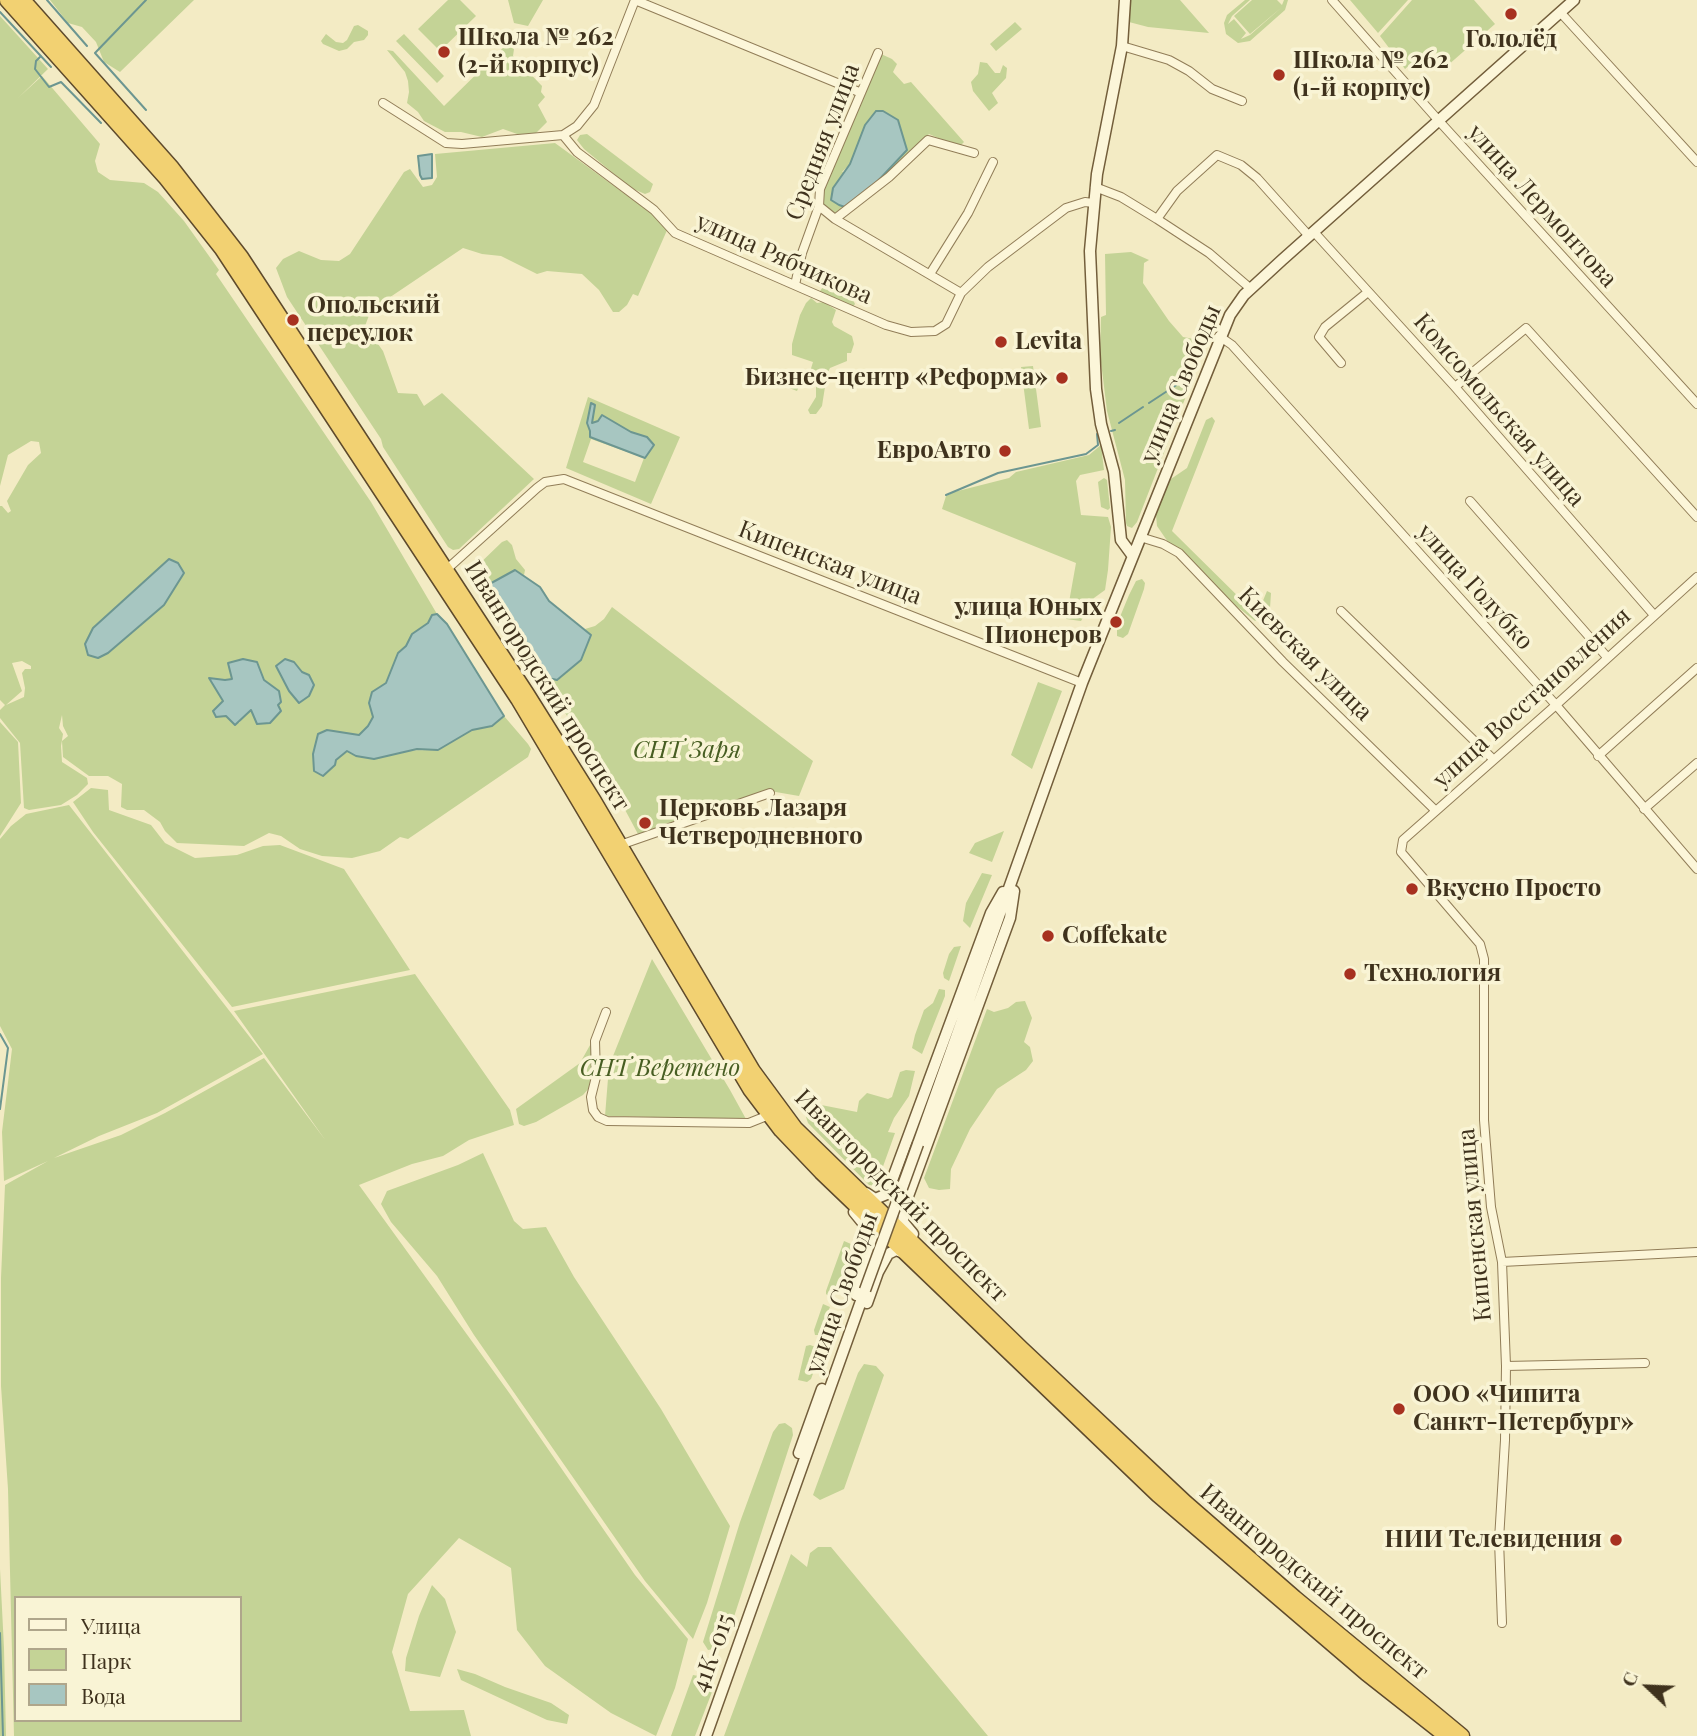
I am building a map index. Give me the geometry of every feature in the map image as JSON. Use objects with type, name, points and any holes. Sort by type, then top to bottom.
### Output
[{"type":"highway","name":"Ивангородский проспект","points":[[8,0],[165,177],[222,249],[518,699],[750,1089],[769,1115],[1158,1495],[1366,1672],[1446,1736]]},
{"type":"highway","name":"Ивангородский проспект","points":[[23,0],[172,167],[213,218],[256,279],[534,704],[764,1087],[795,1128],[843,1185],[918,1249],[1186,1503],[1314,1614],[1462,1736]]},
{"type":"main road","points":[[1125,0],[1122,46],[1095,187],[1090,264],[1096,389],[1101,424],[1114,472],[1121,540],[1132,555]]},
{"type":"main road","name":"улица Свободы","points":[[760,1585],[1082,683],[1230,314],[1251,289],[1574,0]]},
{"type":"main road","name":"улица Свободы","points":[[777,1537],[792,1474],[872,1247],[872,1232],[843,1200],[843,1185],[851,1180],[872,1198],[878,1199],[887,1194],[991,913],[1018,866]]},
{"type":"main road","name":"улица Свободы","points":[[918,1249],[918,1240],[903,1222],[904,1207],[1010,918],[1018,866]]},
{"type":"main road","name":"улица Свободы","points":[[777,1537],[806,1476],[883,1263],[891,1251],[896,1250],[925,1270]]},
{"type":"main road","name":"41К-015","points":[[706,1736],[760,1585]]},
{"type":"street","points":[[383,103],[446,143],[563,135],[577,126],[594,105],[635,0],[859,92]]},
{"type":"street","name":"улица Лермонтова","points":[[1332,0],[1438,121],[1697,404]]},
{"type":"street","points":[[1560,12],[1697,162]]},
{"type":"street","points":[[1122,46],[1169,60],[1196,75],[1212,89],[1242,101]]},
{"type":"street","name":"Средняя улица","points":[[795,285],[802,253],[819,206],[820,189],[859,92],[878,53]]},
{"type":"street","name":"улица Рябчикова","points":[[563,135],[577,152],[654,210],[675,233],[886,325],[911,332],[935,331],[946,324],[961,293]]},
{"type":"street","points":[[835,219],[890,177],[931,139],[974,153]]},
{"type":"street","name":"Комсомольская улица","points":[[1157,219],[1177,191],[1217,155],[1241,165],[1257,178],[1368,292],[1455,387],[1654,615]]},
{"type":"street","points":[[930,274],[968,213],[993,162]]},
{"type":"street","points":[[1095,187],[1121,197],[1157,219],[1209,253],[1251,289]]},
{"type":"street","points":[[819,206],[835,219],[961,293],[1013,247],[1066,208],[1085,202],[1093,203]]},
{"type":"street","points":[[1341,363],[1319,337],[1325,327],[1368,292]]},
{"type":"street","points":[[1455,387],[1525,328],[1697,517]]},
{"type":"street","name":"улица Голубко","points":[[1219,337],[1232,345],[1556,705],[1697,869]]},
{"type":"street","name":"Кипенская улица","points":[[446,570],[537,488],[545,482],[564,479],[1082,683]]},
{"type":"street","points":[[1470,501],[1607,657]]},
{"type":"street","name":"Киевская улица","points":[[1140,537],[1163,544],[1179,553],[1283,662],[1436,811]]},
{"type":"street","name":"улица Восстановления","points":[[1401,852],[1403,839],[1697,577]]},
{"type":"street","points":[[1341,611],[1493,759]]},
{"type":"street","points":[[1598,756],[1697,668]]},
{"type":"street","points":[[1644,809],[1696,766]]},
{"type":"street","points":[[620,845],[770,793]]},
{"type":"street","name":"Кипенская улица","points":[[1401,852],[1480,944],[1484,959],[1484,1120],[1491,1207],[1502,1262],[1506,1366],[1499,1540],[1502,1623]]},
{"type":"street","points":[[606,1012],[595,1041],[596,1077],[591,1097],[593,1110],[598,1118],[607,1121],[749,1123],[769,1115]]},
{"type":"street","points":[[1502,1262],[1697,1252]]},
{"type":"street","points":[[1506,1366],[1644,1363]]},
{"type":"green space","points":[[50,0],[194,0],[120,72],[104,62],[96,42],[82,27],[68,23]]},
{"type":"green space","points":[[448,0],[460,0],[476,16],[440,51],[418,29]]},
{"type":"green space","points":[[508,0],[543,0],[528,26],[514,23]]},
{"type":"green space","points":[[1129,0],[1180,0],[1209,33],[1148,27],[1129,22]]},
{"type":"green space","points":[[1245,0],[1250,0],[1232,16],[1228,24],[1234,19],[1246,33],[1241,39],[1250,35],[1282,7],[1250,34],[1234,16],[1252,0],[1277,0],[1282,5],[1284,0],[1288,0],[1285,10],[1250,41],[1238,43],[1226,34],[1224,23],[1227,15]]},
{"type":"green space","points":[[1350,0],[1408,0],[1378,33]]},
{"type":"green space","points":[[1412,0],[1474,0],[1495,24],[1447,66],[1431,47],[1405,69],[1380,36]]},
{"type":"green space","points":[[0,16],[48,69],[18,98],[42,76],[100,144],[95,161],[98,172],[110,180],[144,183],[158,192],[184,221],[219,270],[216,274],[371,502],[437,614],[432,615],[428,623],[412,634],[406,646],[398,653],[386,683],[379,687],[369,703],[373,717],[368,726],[359,735],[327,730],[336,760],[348,751],[438,750],[472,730],[492,726],[504,716],[531,749],[528,757],[408,839],[400,837],[380,851],[352,858],[322,856],[300,849],[281,836],[269,833],[244,846],[177,843],[160,822],[144,810],[127,810],[121,807],[122,784],[108,776],[89,776],[63,757],[62,741],[68,736],[62,715],[59,728],[63,734],[61,746],[62,762],[87,778],[88,784],[61,805],[29,810],[24,808],[20,743],[0,718],[0,710],[5,705],[0,700],[0,506],[8,513],[11,511],[7,501],[28,465],[41,453],[39,442],[31,441],[8,455],[0,486]],"holes":[[[169,559],[176,583],[164,605],[98,658],[150,579]],[[243,659],[261,672],[264,680],[279,691],[278,705],[248,710],[239,723],[226,716],[215,717],[213,711],[223,701],[210,678],[232,679],[228,663]],[[22,661],[31,666],[31,669],[25,669],[22,673],[24,697],[6,705],[22,691],[12,663]]]},
{"type":"green space","points":[[1015,22],[1022,29],[996,51],[990,44]]},
{"type":"green space","points":[[358,25],[368,31],[368,35],[347,49],[339,51],[321,41],[326,34],[336,42],[343,43],[354,26]]},
{"type":"green space","points":[[404,34],[444,76],[437,83],[396,41]]},
{"type":"green space","points":[[506,45],[514,49],[513,56],[542,86],[541,92],[545,97],[538,105],[547,122],[536,133],[520,135],[503,129],[482,137],[461,132],[445,132],[424,121],[407,103],[409,92],[405,72],[387,50],[393,51],[444,106]]},
{"type":"green space","points":[[881,54],[897,64],[893,72],[904,84],[911,82],[964,142],[959,147],[929,134],[889,173],[836,213],[826,208],[823,202],[824,190]],"holes":[[[898,120],[907,150],[887,170],[842,172],[850,164],[859,145]]]},
{"type":"green space","points":[[980,62],[987,63],[995,73],[1000,73],[1003,65],[1007,68],[1006,78],[992,93],[998,103],[989,111],[973,91],[971,82],[978,74]]},
{"type":"green space","points":[[587,134],[653,184],[650,192],[645,194],[631,188],[584,149],[577,140],[580,135]]},
{"type":"green space","points":[[555,143],[668,228],[638,296],[633,294],[627,305],[619,312],[613,312],[599,290],[582,274],[547,271],[537,274],[501,256],[463,248],[371,310],[365,326],[383,351],[398,393],[417,394],[424,406],[442,393],[534,479],[459,549],[453,550],[448,547],[383,447],[381,439],[287,297],[276,268],[283,259],[299,251],[321,260],[339,261],[350,254],[404,172],[410,169],[423,187],[432,185],[437,177],[435,154]]},
{"type":"green space","points":[[1131,252],[1149,260],[1144,263],[1143,283],[1169,321],[1183,337],[1205,341],[1137,522],[1132,528],[1126,523],[1125,480],[1107,411],[1100,354],[1101,317],[1106,315],[1105,254]]},
{"type":"green space","points":[[823,287],[853,300],[855,304],[853,307],[824,295],[820,291]]},
{"type":"green space","points":[[811,298],[836,310],[832,322],[834,326],[852,336],[854,344],[851,353],[847,353],[847,361],[830,368],[822,406],[816,414],[810,414],[808,410],[816,397],[816,386],[809,375],[813,362],[792,355],[792,344],[800,315]]},
{"type":"green space","points":[[1033,366],[1041,427],[1029,429],[1021,367]]},
{"type":"green space","points":[[790,369],[804,374],[797,391],[784,386]]},
{"type":"green space","points":[[588,397],[680,437],[651,504],[566,468]],"holes":[[[591,403],[595,405],[592,423],[598,421],[602,415],[631,432],[647,437],[590,431],[587,423]],[[591,439],[644,458],[635,482],[583,462]]]},
{"type":"green space","points":[[1212,417],[1215,421],[1172,531],[1257,615],[1267,591],[1271,593],[1270,608],[1265,617],[1255,621],[1235,605],[1186,555],[1168,542],[1157,526],[1156,515],[1168,481],[1187,468],[1206,420]]},
{"type":"green space","points":[[1101,445],[1104,470],[1080,475],[1076,481],[1081,515],[1108,517],[1111,527],[1105,590],[1094,598],[1081,621],[1066,619],[1076,563],[942,509],[946,496],[954,492],[1009,478],[1016,472],[1089,455]]},
{"type":"green space","points":[[1104,478],[1107,480],[1108,510],[1101,507],[1098,482]]},
{"type":"green space","points":[[507,540],[525,570],[524,575],[515,570],[484,587],[474,571],[475,568]]},
{"type":"green space","points":[[1142,579],[1145,583],[1144,589],[1128,634],[1123,638],[1117,636],[1117,624],[1129,595],[1136,581]]},
{"type":"green space","name":"СНТ Заря","points":[[612,607],[813,761],[799,796],[770,791],[639,836],[582,729],[570,721],[545,678],[558,680],[581,660],[591,636],[585,629],[604,619]]},
{"type":"green space","points":[[1038,682],[1062,691],[1032,769],[1011,755]]},
{"type":"green space","points":[[0,722],[18,742],[21,803],[0,836]]},
{"type":"green space","points":[[91,788],[108,790],[109,810],[151,825],[165,843],[195,858],[237,855],[263,846],[280,845],[344,869],[410,970],[232,1007],[93,832],[73,802]]},
{"type":"green space","points":[[69,805],[263,1054],[157,1113],[99,1136],[54,1158],[121,1135],[264,1058],[326,1141],[234,1011],[415,974],[510,1110],[514,1125],[469,1140],[443,1156],[412,1164],[359,1185],[510,1394],[635,1575],[688,1639],[675,1688],[656,1736],[611,1713],[545,1666],[517,1630],[511,1568],[459,1538],[408,1594],[392,1652],[410,1711],[464,1710],[471,1736],[14,1736],[8,1489],[1,1386],[1,1278],[5,1185],[48,1161],[4,1181],[2,1132],[12,1049],[0,1026],[0,839],[26,814]]},
{"type":"green space","points":[[1004,831],[992,862],[969,853],[975,843]]},
{"type":"green space","points":[[982,873],[992,875],[970,928],[963,921],[966,903]]},
{"type":"green space","points":[[961,946],[949,981],[944,978],[943,973],[949,954],[954,947]]},
{"type":"green space","name":"СНТ Веретено","points":[[652,959],[746,1119],[605,1116],[609,1066]]},
{"type":"green space","points":[[939,989],[945,990],[945,996],[922,1054],[912,1048],[915,1035],[924,1010],[933,1003]]},
{"type":"green space","points":[[1025,1001],[1032,1018],[1024,1042],[1030,1047],[1033,1061],[1026,1070],[997,1089],[970,1129],[951,1169],[950,1189],[929,1188],[924,1178],[987,1009],[994,1012]]},
{"type":"green space","points":[[594,1038],[594,1071],[590,1087],[583,1095],[536,1122],[524,1126],[519,1124],[516,1109],[580,1063]]},
{"type":"green space","points":[[915,1071],[909,1096],[888,1132],[895,1133],[876,1186],[869,1185],[808,1123],[806,1117],[811,1103],[857,1112],[859,1101],[867,1093],[888,1099],[892,1097],[900,1072]]},
{"type":"green space","points":[[483,1153],[514,1221],[523,1229],[546,1227],[574,1277],[661,1409],[730,1526],[707,1603],[693,1639],[645,1581],[474,1335],[437,1276],[391,1222],[381,1204],[387,1191]]},
{"type":"green space","points":[[844,1241],[851,1244],[850,1252],[836,1292],[831,1298],[826,1291]]},
{"type":"green space","points":[[823,1304],[830,1307],[818,1335],[815,1335],[814,1330]]},
{"type":"green space","points":[[806,1346],[819,1348],[821,1352],[811,1379],[807,1382],[798,1380]]},
{"type":"green space","points":[[864,1364],[876,1366],[884,1375],[844,1489],[820,1500],[813,1495],[858,1373]]},
{"type":"green space","points":[[785,1423],[792,1428],[793,1435],[732,1623],[721,1648],[708,1650],[703,1642],[740,1522],[773,1432],[779,1424]]},
{"type":"green space","points":[[818,1547],[831,1547],[988,1736],[724,1736],[791,1554],[807,1567],[810,1553]]},
{"type":"green space","points":[[0,1569],[4,1648],[6,1736],[0,1736]]},
{"type":"green space","points":[[432,1585],[445,1599],[456,1632],[440,1677],[405,1671],[406,1658],[419,1616]]},
{"type":"green space","points":[[457,1669],[551,1703],[569,1715],[567,1724],[547,1720],[461,1680]]},
{"type":"green space","points":[[693,1675],[704,1677],[712,1692],[695,1736],[671,1736]]},
{"type":"water","points":[[876,111],[883,111],[898,120],[907,150],[875,184],[845,207],[839,205],[831,200],[833,188],[850,164],[865,125]]},
{"type":"water","points":[[432,154],[432,178],[422,179],[418,156]]},
{"type":"water","points":[[591,403],[595,405],[592,423],[598,421],[602,415],[631,432],[647,437],[654,445],[645,458],[590,437],[587,423]]},
{"type":"water","points":[[169,559],[178,563],[184,573],[164,605],[108,653],[98,658],[88,655],[85,644],[93,628]]},
{"type":"water","points":[[515,570],[540,587],[549,601],[591,635],[581,660],[557,680],[544,677],[536,667],[484,587]]},
{"type":"water","points":[[437,614],[447,624],[504,716],[492,726],[472,730],[438,750],[417,749],[374,759],[356,756],[347,751],[323,776],[314,771],[313,754],[318,734],[327,730],[359,735],[368,726],[373,717],[369,703],[372,692],[386,683],[398,653],[406,646],[412,634],[428,623],[432,615]]},
{"type":"water","points":[[243,659],[257,662],[264,680],[279,691],[281,702],[278,705],[281,711],[270,723],[257,724],[251,710],[235,725],[226,716],[216,717],[213,711],[223,701],[209,678],[232,679],[228,663]]},
{"type":"water","points":[[285,659],[294,662],[302,672],[309,675],[314,685],[309,696],[299,703],[289,691],[276,666]]},
{"type":"waterway","points":[[47,0],[87,46]]},
{"type":"waterway","points":[[146,0],[95,53],[146,110]]},
{"type":"waterway","points":[[0,12],[51,67]]},
{"type":"waterway","points":[[41,56],[36,61],[35,69],[49,87],[61,82],[101,123]]},
{"type":"waterway","points":[[1149,403],[1178,384],[1189,370]]},
{"type":"waterway","points":[[1119,423],[1143,407]]},
{"type":"waterway","points":[[1111,431],[1115,430]]},
{"type":"waterway","points":[[946,495],[998,473],[1086,454],[1098,445],[1097,434]]},
{"type":"waterway","points":[[0,1034],[8,1048],[0,1109]]},
{"type":"waterway","points":[[0,1633],[3,1736]]},
{"type":"place","name":"Гололёд","points":[[1511,14]]},
{"type":"place","name":"Школа № 262 (2-й корпус)","points":[[444,52]]},
{"type":"place","name":"Школа № 262 (1-й корпус)","points":[[1279,75]]},
{"type":"place","name":"Опольский переулок","points":[[293,320]]},
{"type":"place","name":"Levita","points":[[1001,342]]},
{"type":"place","name":"Бизнес-центр «Реформа»","points":[[1062,378]]},
{"type":"place","name":"ЕвроАвто","points":[[1005,451]]},
{"type":"place","name":"улица Юных Пионеров","points":[[1116,622]]},
{"type":"place","name":"Церковь Лазаря Четверодневного","points":[[645,823]]},
{"type":"place","name":"Вкусно Просто","points":[[1412,889]]},
{"type":"place","name":"Coffekate","points":[[1048,936]]},
{"type":"place","name":"Технология","points":[[1350,974]]},
{"type":"place","name":"ООО «Чипита Санкт-Петербург»","points":[[1399,1409]]},
{"type":"place","name":"НИИ Телевидения","points":[[1616,1540]]}]
